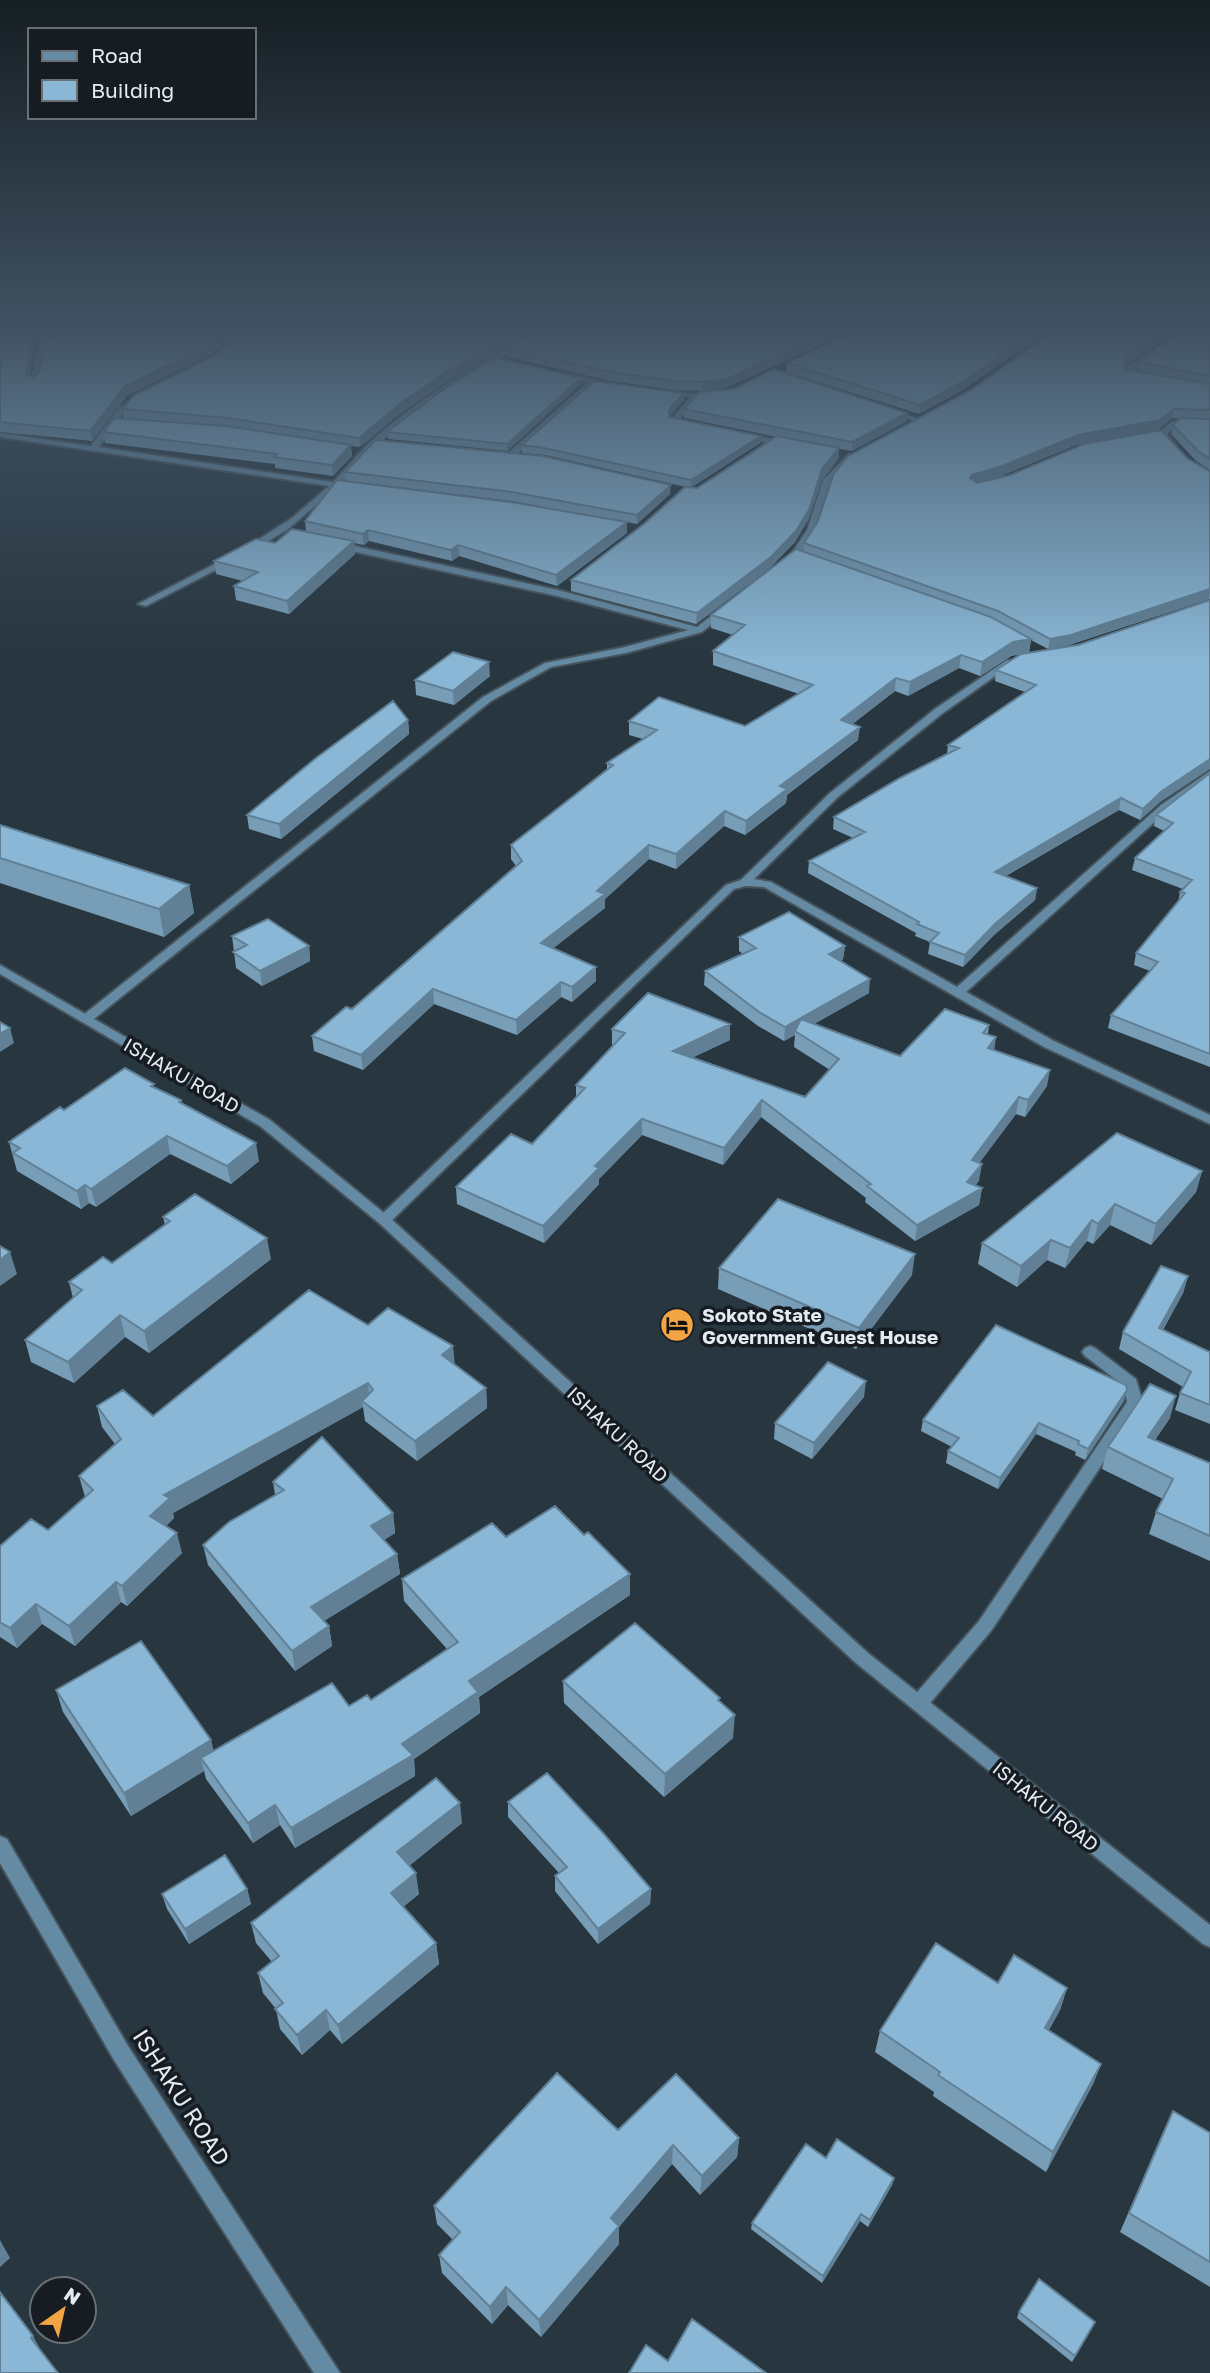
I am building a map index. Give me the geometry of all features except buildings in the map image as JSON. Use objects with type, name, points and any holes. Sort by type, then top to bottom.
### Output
[{"type":"street","points":[[42,441],[362,488]]},
{"type":"street","points":[[94,448],[99,441]]},
{"type":"street","points":[[143,604],[281,532],[334,485],[377,441]]},
{"type":"street","points":[[511,455],[527,441]]},
{"type":"street","points":[[768,441],[800,446]]},
{"type":"street","points":[[1168,441],[1176,449]]},
{"type":"street","points":[[763,449],[774,442]]},
{"type":"street","points":[[374,443],[386,444]]},
{"type":"street","points":[[351,451],[364,453]]},
{"type":"street","points":[[773,573],[794,556],[811,530],[827,480],[851,456],[862,451]]},
{"type":"street","points":[[499,454],[522,457]]},
{"type":"street","points":[[838,454],[851,456]]},
{"type":"street","points":[[281,532],[294,535]]},
{"type":"street","points":[[320,541],[558,593],[699,630]]},
{"type":"street","points":[[794,556],[806,561]]},
{"type":"street","points":[[558,593],[569,585]]},
{"type":"street","points":[[86,1019],[487,699],[548,665],[626,650],[699,630],[731,606]]},
{"type":"street","points":[[745,882],[834,795],[939,711],[1015,660],[1025,658]]},
{"type":"street","points":[[958,992],[1165,807],[1210,774]]},
{"type":"street","points":[[384,1220],[730,887],[745,882],[767,884],[1049,1044],[1210,1120]]},
{"type":"street","name":"ISHAKU ROAD","points":[[0,969],[265,1123],[384,1220],[862,1658],[1210,1937]]},
{"type":"street","points":[[919,1703],[985,1626],[1135,1403],[1131,1383],[1090,1352]]},
{"type":"street","name":"ISHAKU ROAD","points":[[0,1845],[121,2053],[327,2373]]},
{"type":"place","name":"Sokoto State Government Guest House","points":[[677,1325]]}]
